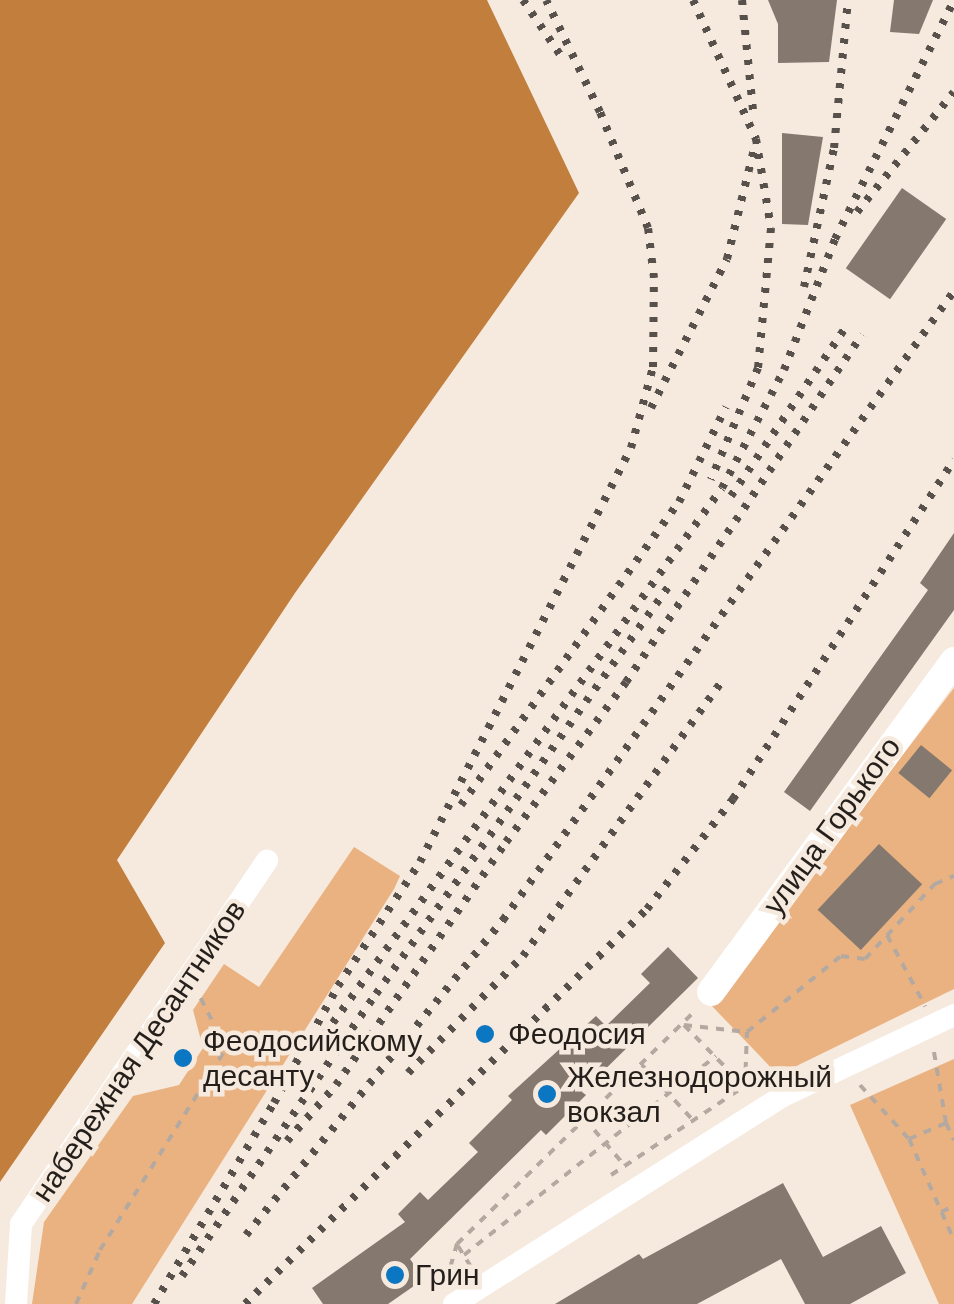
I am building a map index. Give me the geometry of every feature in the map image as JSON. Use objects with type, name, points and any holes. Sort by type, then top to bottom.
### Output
[{"type":"street","name":"улица Горького","points":[[710,992],[954,661]]},
{"type":"street","name":"набережная Десантников","points":[[16,1304],[22,1224],[267,861]]},
{"type":"street","points":[[450,1293],[786,1095],[939,1022]]},
{"type":"path","points":[[450,1293],[457,1244],[684,1025],[748,1032],[842,956],[865,959],[934,884],[954,876]]},
{"type":"path","points":[[887,935],[939,1022],[946,1123],[954,1140]]},
{"type":"path","points":[[76,1304],[100,1250],[226,1048],[206,1002],[183,983]]},
{"type":"path","points":[[684,1025],[744,1086],[748,1032]]},
{"type":"path","points":[[464,1255],[716,1056]]},
{"type":"path","points":[[642,1064],[693,1120]]},
{"type":"path","points":[[844,1067],[908,1140],[954,1240]]},
{"type":"path","points":[[584,1118],[625,1166]]},
{"type":"path","points":[[908,1140],[946,1123]]},
{"type":"path","points":[[941,1212],[954,1206]]},
{"type":"path","points":[[457,1244],[472,1268]]},
{"type":"shaded area","points":[[0,0],[487,0],[579,193],[295,593],[117,860],[165,943],[0,1182]]},
{"type":"shaded area","points":[[954,688],[954,989],[778,1075],[711,1005]]},
{"type":"shaded area","points":[[354,847],[400,876],[394,889],[132,1304],[32,1304],[44,1222],[133,1096],[179,1085],[203,1048],[193,1010],[224,964],[259,987]]},
{"type":"shaded area","points":[[954,1059],[954,1304],[939,1304],[850,1105]]},
{"type":"building","points":[[768,0],[837,0],[829,62],[778,63],[778,24]]},
{"type":"building","points":[[894,0],[933,0],[919,34],[890,32]]},
{"type":"building","points":[[782,133],[823,137],[808,225],[782,224]]},
{"type":"building","points":[[902,188],[946,219],[890,299],[846,268]]},
{"type":"building","points":[[954,533],[954,610],[810,811],[784,792],[928,590],[920,583]]},
{"type":"building","points":[[921,745],[952,770],[929,798],[898,773]]},
{"type":"building","points":[[879,844],[922,884],[861,950],[818,910]]},
{"type":"building","name":"Железнодорожный вокзал","points":[[668,947],[698,978],[582,1092],[586,1095],[546,1135],[541,1130],[410,1259],[424,1279],[388,1304],[323,1304],[312,1288],[405,1222],[398,1214],[420,1192],[428,1200],[478,1152],[469,1143],[512,1100],[508,1096],[596,1016],[606,1026],[650,983],[641,974]]},
{"type":"building","points":[[783,1183],[823,1257],[881,1226],[906,1273],[850,1304],[805,1304],[781,1259],[697,1304],[555,1304],[639,1254],[643,1259]]},
{"type":"railway","points":[[523,0],[563,59]]},
{"type":"railway","points":[[154,1304],[274,1103],[338,986],[420,862],[631,448],[653,367],[654,278],[648,228],[600,112],[546,0]]},
{"type":"railway","points":[[693,0],[756,139],[771,228],[758,368],[711,479]]},
{"type":"railway","points":[[742,0],[753,110]]},
{"type":"railway","points":[[804,287],[834,148],[848,0]]},
{"type":"railway","points":[[324,1035],[722,488],[784,370],[835,239],[954,0]]},
{"type":"railway","points":[[857,212],[954,92]]},
{"type":"railway","points":[[651,408],[727,259],[755,145]]},
{"type":"railway","points":[[246,1235],[503,920],[954,291]]},
{"type":"railway","points":[[731,496],[848,324]]},
{"type":"railway","points":[[287,1141],[336,1085],[506,842],[626,682],[862,335]]},
{"type":"railway","points":[[461,805],[679,502],[726,407]]},
{"type":"railway","points":[[245,1304],[647,909],[733,799],[954,460]]},
{"type":"railway","points":[[182,1276],[376,994],[669,586]]},
{"type":"railway","points":[[408,1073],[523,956],[724,678]]},
{"type":"place","name":"Феодосия","points":[[485,1034]]},
{"type":"place","name":"Феодосийскому десанту","points":[[183,1058]]},
{"type":"place","name":"Железнодорожный вокзал","points":[[547,1094]]},
{"type":"place","name":"Грин","points":[[395,1275]]}]
